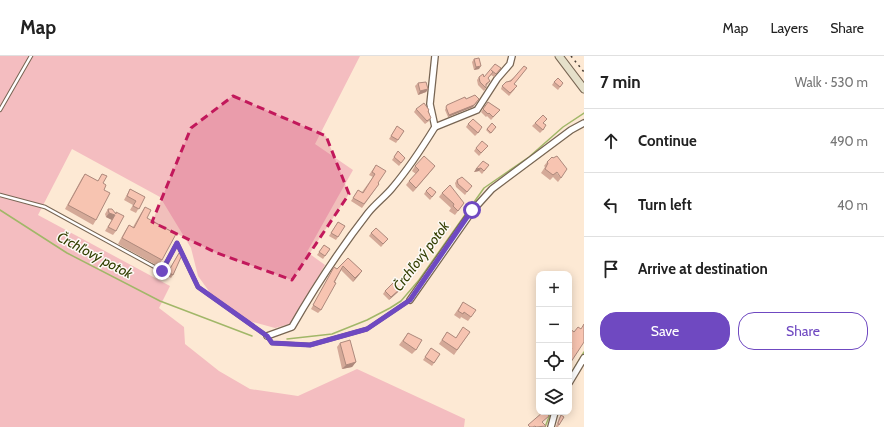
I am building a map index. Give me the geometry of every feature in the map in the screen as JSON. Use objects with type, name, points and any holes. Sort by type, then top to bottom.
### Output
[{"type":"main road","points":[[559,56],[584,89]]},
{"type":"street","points":[[435,56],[430,104],[435,127]]},
{"type":"street","points":[[267,336],[292,327],[342,248],[369,211],[393,187],[414,161],[435,127],[477,110],[497,80],[510,64],[512,56]]},
{"type":"street","points":[[410,300],[472,210],[492,189],[571,130],[584,123]]},
{"type":"street","points":[[571,379],[584,358]]},
{"type":"street","points":[[551,427],[554,415]]},
{"type":"lane","points":[[0,110],[31,56]]},
{"type":"lane","points":[[0,195],[45,207],[162,271],[177,243],[198,287],[267,336],[272,343],[310,345],[367,329],[410,300]]},
{"type":"highlighted area","points":[[233,96],[326,136],[349,194],[292,280],[217,253],[152,222],[191,128]]},
{"type":"shaded area","points":[[0,56],[360,56],[315,144],[353,170],[307,252],[325,265],[293,323],[275,328],[249,321],[211,294],[198,276],[191,248],[160,197],[72,149],[38,215],[170,286],[159,308],[184,327],[185,344],[219,371],[250,389],[298,396],[357,369],[465,419],[464,427],[0,427]]},
{"type":"building","points":[[479,58],[481,66],[476,67],[474,59]]},
{"type":"building","points":[[495,64],[501,68],[496,74],[491,70],[493,72],[488,78],[490,81],[486,84],[486,88],[480,82],[479,77],[483,74],[484,77]]},
{"type":"building","points":[[524,66],[527,68],[514,84],[517,86],[510,93],[502,86],[506,82],[511,81]]},
{"type":"building","points":[[558,78],[563,83],[560,87],[554,82]]},
{"type":"building","points":[[426,82],[428,89],[420,91],[418,83]]},
{"type":"building","points":[[475,95],[479,99],[474,105],[449,115],[446,107],[447,105],[465,97],[466,99]]},
{"type":"building","points":[[488,102],[500,110],[493,117],[483,109]]},
{"type":"building","points":[[424,103],[429,110],[428,111],[431,118],[427,121],[416,109]]},
{"type":"building","points":[[543,115],[547,119],[543,123],[546,125],[543,130],[535,123]]},
{"type":"building","points":[[473,119],[482,127],[478,133],[468,124]]},
{"type":"building","points":[[492,123],[496,127],[491,133],[487,129]]},
{"type":"building","points":[[397,126],[404,131],[398,140],[391,136]]},
{"type":"building","points":[[482,141],[488,146],[481,153],[476,148]]},
{"type":"building","points":[[398,151],[405,158],[401,163],[394,157]]},
{"type":"building","points":[[424,156],[435,166],[416,188],[409,181],[419,170],[415,166]]},
{"type":"building","points":[[557,156],[567,169],[561,178],[557,172],[553,175],[545,169],[548,163],[547,162],[552,157]]},
{"type":"building","points":[[483,161],[489,165],[484,171],[481,168],[476,169]]},
{"type":"building","points":[[376,165],[386,171],[378,183],[379,184],[364,204],[353,198],[358,190],[363,193],[375,174],[372,172]]},
{"type":"building","points":[[85,174],[98,181],[102,174],[107,176],[103,183],[106,185],[104,190],[110,193],[96,220],[68,205]]},
{"type":"building","points":[[462,177],[472,186],[467,192],[458,184],[457,180]]},
{"type":"building","points":[[450,185],[464,203],[458,211],[453,206],[454,204],[442,193]]},
{"type":"building","points":[[430,187],[436,192],[432,197],[426,191]]},
{"type":"building","points":[[130,189],[145,197],[139,209],[133,206],[136,201],[127,196]]},
{"type":"building","points":[[145,207],[151,210],[147,218],[176,234],[162,260],[122,238],[129,225],[134,228]]},
{"type":"building","points":[[108,209],[112,209],[116,214],[116,212],[124,216],[116,231],[108,227],[115,215],[109,213]]},
{"type":"building","points":[[338,222],[345,226],[338,237],[331,233]]},
{"type":"building","points":[[376,228],[388,239],[383,244],[371,233]]},
{"type":"building","points":[[324,245],[330,249],[325,256],[319,252]]},
{"type":"building","points":[[179,253],[182,255],[173,275],[168,272]]},
{"type":"building","points":[[348,258],[362,271],[355,278],[343,266],[334,282],[336,283],[321,310],[313,305],[334,267],[337,269]]},
{"type":"building","points":[[394,282],[400,289],[391,297],[385,291]]},
{"type":"building","points":[[463,302],[476,310],[471,317],[464,312],[463,314],[458,311]]},
{"type":"building","points":[[584,324],[584,342],[572,360],[572,330],[574,332],[578,327],[581,329]]},
{"type":"building","points":[[463,327],[470,332],[457,350],[442,340],[447,332],[456,338]]},
{"type":"building","points":[[408,333],[422,340],[416,350],[403,341]]},
{"type":"building","points":[[350,340],[356,362],[346,365],[340,343]]},
{"type":"building","points":[[431,348],[440,354],[434,363],[425,357]]},
{"type":"building","points":[[540,415],[549,416],[542,422],[546,426],[530,427],[528,425]]},
{"type":"building","points":[[561,415],[564,417],[559,425],[558,423]]},
{"type":"waterway","name":"Črchľový potok","points":[[287,339],[332,334],[367,320],[401,301],[419,280],[484,188],[529,157],[563,127],[584,113]]},
{"type":"waterway","name":"Črchľový potok","points":[[0,210],[67,253],[160,301],[252,336]]},
{"type":"waterway","points":[[572,372],[584,352]]},
{"type":"waterway","points":[[545,427],[550,415]]},
{"type":"railway","points":[[571,56],[584,72]]},
{"type":"route","points":[[162,271],[177,243],[198,287],[267,336],[272,343],[310,345],[367,329],[410,300],[472,210]]}]
